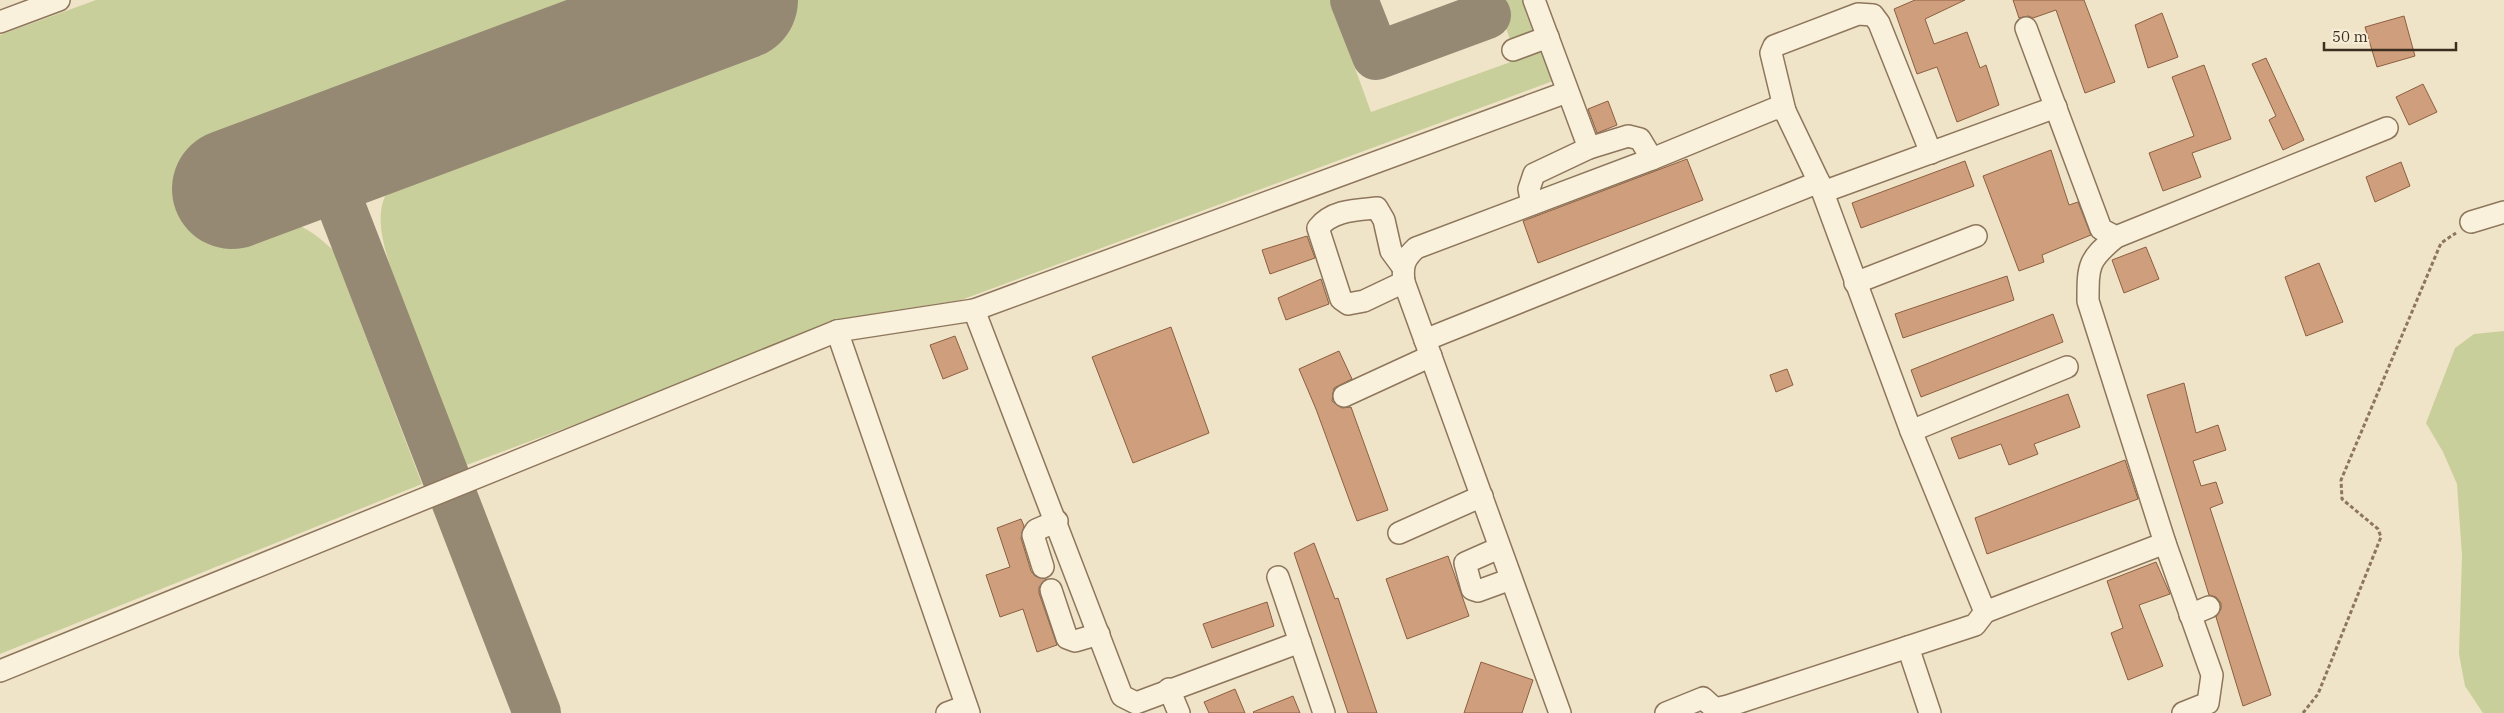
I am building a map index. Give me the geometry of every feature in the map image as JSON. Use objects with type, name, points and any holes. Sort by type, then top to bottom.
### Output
[{"type":"street","points":[[0,22],[59,0]]},
{"type":"street","points":[[1534,0],[1589,148]]},
{"type":"street","points":[[1931,153],[1879,23],[1873,15],[1858,14],[1774,46],[1771,53],[1785,111],[1821,187],[1912,431],[1985,612]]},
{"type":"street","points":[[2026,28],[2101,229],[2116,237]]},
{"type":"street","points":[[1514,50],[1548,37]]},
{"type":"street","points":[[0,671],[837,331],[974,310],[1567,92]]},
{"type":"street","points":[[1344,396],[1428,348],[1821,187],[1931,153],[2056,107]]},
{"type":"street","points":[[1560,713],[1499,548],[1403,274],[1391,251],[1384,220],[1377,208],[1344,211],[1318,228],[1341,299],[1348,304],[1364,301],[1403,274],[1406,257],[1416,248],[1652,159],[1776,108],[1785,111]]},
{"type":"street","points":[[2183,713],[2208,703],[2212,675],[2199,611],[2165,543],[2088,301],[2088,273],[2095,254],[2116,237],[2387,128]]},
{"type":"street","points":[[1532,204],[1530,189],[1534,174],[1589,148],[1628,136],[1640,139],[1652,159]]},
{"type":"street","points":[[2471,222],[2504,212]]},
{"type":"street","points":[[1856,283],[1976,236]]},
{"type":"street","points":[[974,310],[1057,521],[1122,696],[1136,703],[1300,642]]},
{"type":"street","points":[[837,331],[961,711]]},
{"type":"street","points":[[1912,431],[2068,367]]},
{"type":"street","points":[[1399,533],[1482,496]]},
{"type":"street","points":[[1043,567],[1033,535],[1036,530],[1057,521]]},
{"type":"street","points":[[1666,713],[1703,698],[1715,709],[1730,710],[1975,625],[1985,612],[2165,543]]},
{"type":"street","points":[[1499,548],[1464,564],[1472,589],[1478,591],[1511,579]]},
{"type":"street","points":[[1278,577],[1324,713]]},
{"type":"street","points":[[1051,590],[1067,638],[1075,641],[1098,634]]},
{"type":"street","points":[[1908,647],[1930,713]]},
{"type":"street","points":[[1169,690],[1179,713]]},
{"type":"path","points":[[2303,713],[2318,694],[2381,538],[2378,529],[2342,499],[2341,480],[2441,243],[2471,222]]},
{"type":"green space","points":[[96,0],[673,0],[469,77],[421,74],[216,144],[249,234],[267,226],[286,222],[308,230],[333,250],[422,484],[0,654],[0,35]]},
{"type":"green space","points":[[796,0],[1330,0],[1371,112],[1544,50],[1553,81],[961,300],[896,310],[841,325],[464,466],[386,254],[381,229],[381,217],[382,206],[392,184],[407,170],[438,159],[453,151],[481,116]]},
{"type":"green space","points":[[1496,0],[1530,0],[1541,30],[1511,42]]},
{"type":"green space","points":[[2504,331],[2504,713],[2483,713],[2465,686],[2459,654],[2462,556],[2457,484],[2443,452],[2426,423],[2455,348],[2474,334]]},
{"type":"building","points":[[1915,0],[1965,0],[1925,19],[1934,44],[1967,32],[1980,68],[1986,65],[1999,105],[1957,122],[1937,67],[1917,74],[1894,9]]},
{"type":"building","points":[[2013,0],[2084,0],[2115,82],[2085,93],[2056,10],[2033,18],[2028,16],[2019,18]]},
{"type":"building","points":[[2162,13],[2178,57],[2148,68],[2135,25]]},
{"type":"building","points":[[2404,16],[2415,56],[2377,67],[2365,27]]},
{"type":"building","points":[[2266,58],[2304,140],[2283,150],[2269,120],[2276,116],[2252,64]]},
{"type":"building","points":[[2204,65],[2231,139],[2192,153],[2201,177],[2163,191],[2149,153],[2194,136],[2172,77]]},
{"type":"building","points":[[2423,84],[2437,112],[2409,125],[2396,97]]},
{"type":"building","points":[[1608,101],[1617,125],[1597,133],[1588,109]]},
{"type":"building","points":[[2051,150],[2069,205],[2078,202],[2091,235],[2042,255],[2044,262],[2019,271],[1983,176]]},
{"type":"building","points":[[1687,159],[1703,200],[1538,263],[1523,221]]},
{"type":"building","points":[[1965,161],[1974,186],[1861,228],[1852,203]]},
{"type":"building","points":[[2401,162],[2410,186],[2375,202],[2366,177]]},
{"type":"building","points":[[1307,236],[1315,258],[1270,274],[1262,250]]},
{"type":"building","points":[[2146,247],[2159,279],[2124,293],[2112,260]]},
{"type":"building","points":[[2319,263],[2343,322],[2306,336],[2285,277]]},
{"type":"building","points":[[2007,276],[2014,300],[1903,338],[1895,314]]},
{"type":"building","points":[[1321,279],[1329,304],[1286,320],[1278,298]]},
{"type":"building","points":[[2053,314],[2063,342],[1921,397],[1911,370]]},
{"type":"building","points":[[1171,327],[1209,433],[1133,463],[1092,357]]},
{"type":"building","points":[[955,336],[968,369],[943,379],[930,345]]},
{"type":"building","points":[[1339,351],[1352,379],[1334,388],[1332,401],[1342,408],[1351,407],[1388,510],[1357,521],[1316,409],[1299,369]]},
{"type":"building","points":[[1787,369],[1793,385],[1776,392],[1770,375]]},
{"type":"building","points":[[2184,383],[2196,433],[2218,425],[2226,450],[2193,461],[2201,486],[2216,482],[2223,503],[2210,508],[2271,695],[2243,706],[2216,617],[2221,609],[2221,603],[2216,597],[2209,595],[2147,395]]},
{"type":"building","points":[[2068,394],[2080,427],[2034,444],[2038,454],[2009,465],[2001,444],[1959,459],[1951,438]]},
{"type":"building","points":[[2125,460],[2138,499],[1987,554],[1975,518]]},
{"type":"building","points":[[1021,519],[1024,526],[1021,538],[1031,571],[1035,576],[1046,579],[1039,587],[1039,593],[1057,645],[1037,652],[1023,609],[1000,617],[986,575],[1010,567],[997,528]]},
{"type":"building","points":[[1314,543],[1335,599],[1338,598],[1377,713],[1348,713],[1294,553]]},
{"type":"building","points":[[1448,556],[1469,616],[1407,639],[1386,579]]},
{"type":"building","points":[[2156,562],[2170,594],[2139,605],[2163,666],[2128,680],[2111,633],[2123,628],[2107,581]]},
{"type":"building","points":[[1267,602],[1274,626],[1212,648],[1203,624]]},
{"type":"building","points":[[1481,662],[1533,680],[1522,713],[1464,713]]},
{"type":"building","points":[[1235,689],[1245,713],[1209,713],[1204,702]]},
{"type":"building","points":[[1293,696],[1300,713],[1253,712]]},
{"type":"taxiway","points":[[1354,0],[1376,56],[1487,15]]},
{"type":"taxiway","points":[[322,156],[537,713]]},
{"type":"runway","points":[[232,189],[738,0]]}]
